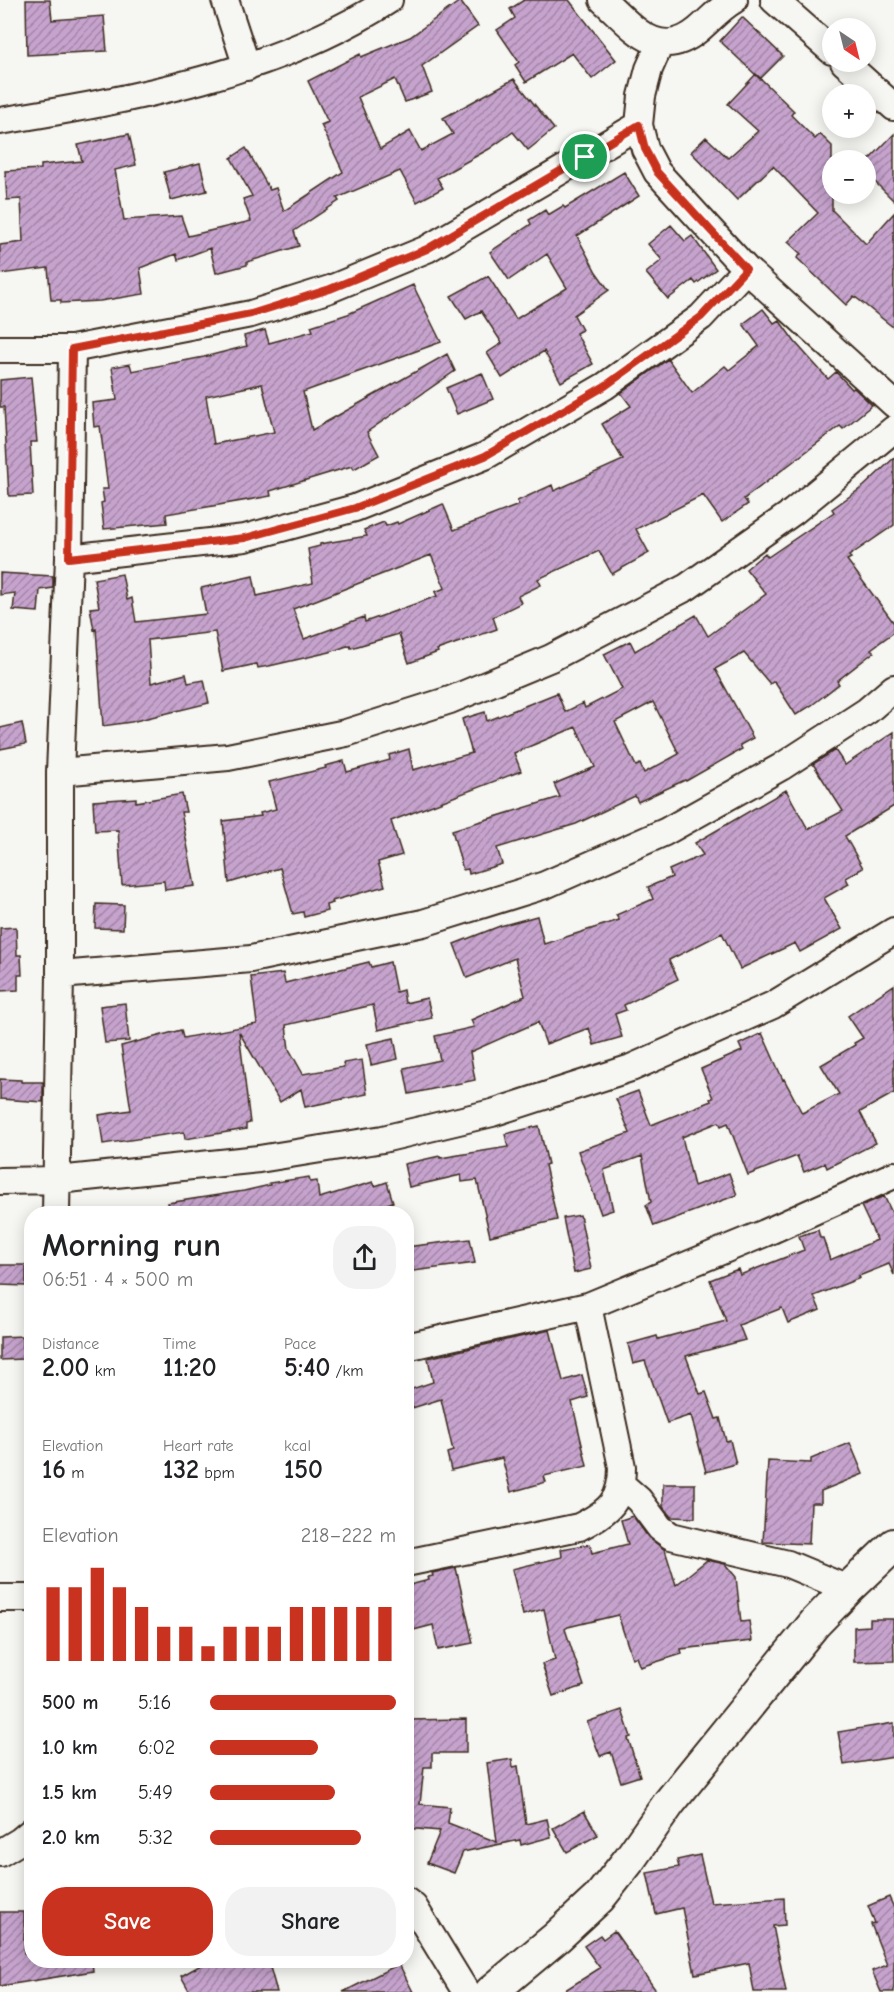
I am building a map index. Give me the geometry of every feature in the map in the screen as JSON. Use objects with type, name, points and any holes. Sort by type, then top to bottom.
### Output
[{"type":"street","points":[[225,0],[247,67]]},
{"type":"street","points":[[0,121],[65,111],[247,67],[305,44],[389,0]]},
{"type":"street","points":[[603,0],[643,36],[660,44],[679,42],[696,32],[726,4],[734,0]]},
{"type":"street","points":[[774,0],[822,42]]},
{"type":"street","points":[[660,44],[649,69],[642,96],[639,125],[645,149],[657,172],[746,269],[894,404]]},
{"type":"street","points":[[855,72],[894,107]]},
{"type":"street","points":[[0,349],[72,349],[251,314],[330,289],[427,249],[639,125]]},
{"type":"street","points":[[69,558],[245,538],[355,508],[485,456],[605,386],[701,317],[746,269]]},
{"type":"street","points":[[56,1206],[60,772],[69,558],[72,349]]},
{"type":"street","points":[[60,772],[228,757],[346,733],[460,696],[551,658],[687,587],[793,512],[894,429]]},
{"type":"street","points":[[60,975],[251,959],[423,923],[545,885],[665,832],[781,767],[867,711],[894,688]]},
{"type":"street","points":[[0,1181],[58,1180],[259,1159],[382,1139],[492,1113],[631,1068],[773,1005],[894,931]]},
{"type":"street","points":[[414,1345],[588,1306],[765,1233],[894,1175]]},
{"type":"street","points":[[414,1561],[579,1527],[599,1517],[612,1505],[622,1485],[622,1467],[588,1306]]},
{"type":"street","points":[[622,1485],[639,1500],[660,1528],[671,1536],[788,1564],[848,1589]]},
{"type":"street","points":[[491,1992],[557,1937],[599,1898],[669,1803],[816,1623],[894,1545]]},
{"type":"street","points":[[0,1598],[24,1598]]},
{"type":"street","points":[[0,1853],[24,1838]]},
{"type":"street","points":[[414,1907],[466,1992]]},
{"type":"building","points":[[26,0],[50,0],[52,20],[104,16],[107,51],[27,55]]},
{"type":"building","points":[[524,0],[569,0],[616,60],[592,79],[572,53],[526,82],[515,65],[519,62],[497,30],[515,18],[510,9]]},
{"type":"building","points":[[460,1],[478,26],[422,66],[432,92],[405,102],[395,79],[358,97],[380,149],[410,131],[421,151],[453,134],[443,118],[514,79],[554,129],[528,150],[513,132],[489,149],[437,178],[443,188],[417,202],[400,171],[337,198],[339,201],[294,231],[299,246],[247,262],[247,265],[216,273],[210,248],[178,260],[176,254],[140,268],[144,294],[100,301],[61,303],[61,300],[51,300],[48,268],[0,274],[0,245],[23,242],[21,199],[7,200],[5,171],[41,169],[41,165],[82,161],[78,145],[129,134],[136,165],[115,170],[124,220],[181,216],[188,236],[251,221],[243,199],[252,196],[231,158],[246,148],[270,190],[276,188],[284,211],[343,172],[321,125],[328,122],[308,81],[360,54],[361,57],[410,37]]},
{"type":"building","points":[[742,17],[783,56],[760,79],[720,41]]},
{"type":"building","points":[[756,74],[794,111],[791,115],[815,139],[820,134],[832,146],[832,150],[822,150],[822,204],[832,204],[832,210],[866,244],[894,213],[894,328],[854,296],[846,305],[797,258],[801,254],[788,242],[818,213],[773,166],[737,200],[691,152],[706,137],[728,158],[758,131],[728,104]]},
{"type":"building","points":[[894,134],[894,201],[876,183],[876,153]]},
{"type":"building","points":[[200,163],[207,191],[171,200],[164,172]]},
{"type":"building","points":[[624,172],[639,196],[577,236],[596,272],[609,290],[574,315],[582,330],[576,333],[593,364],[561,382],[544,351],[502,378],[487,353],[502,343],[481,311],[466,319],[451,296],[488,276],[516,319],[567,288],[547,254],[509,280],[490,252],[531,224],[529,220],[545,210],[548,215],[563,206],[565,208]]},
{"type":"building","points":[[671,225],[685,241],[692,236],[716,269],[696,284],[693,280],[668,299],[646,273],[662,260],[648,244]]},
{"type":"building","points":[[413,285],[441,342],[303,392],[312,430],[447,354],[455,371],[367,432],[379,455],[354,469],[352,466],[270,491],[271,496],[166,514],[167,523],[104,529],[102,489],[108,489],[100,426],[94,427],[92,403],[117,400],[112,367],[130,364],[132,371],[204,357],[247,346],[244,336],[265,330],[269,343],[313,331],[311,326],[348,314]],"holes":[[[262,384],[274,432],[214,444],[206,396]]]},
{"type":"building","points":[[763,309],[774,323],[779,320],[828,379],[836,372],[872,405],[843,429],[840,426],[744,499],[748,504],[722,522],[703,495],[636,529],[649,553],[612,574],[599,551],[538,579],[541,585],[518,596],[521,603],[493,617],[497,629],[437,650],[438,652],[409,663],[399,634],[351,648],[350,645],[269,666],[258,668],[257,664],[223,671],[215,632],[148,640],[151,683],[186,674],[188,683],[204,680],[209,703],[131,722],[103,726],[96,629],[94,630],[90,608],[99,607],[94,579],[122,574],[127,600],[132,598],[136,622],[206,614],[201,588],[253,576],[257,596],[313,583],[308,549],[320,546],[320,544],[367,536],[364,530],[384,522],[386,526],[397,522],[398,524],[443,504],[454,530],[519,505],[517,501],[552,485],[554,491],[623,460],[602,424],[631,406],[621,393],[668,359],[692,393],[725,366],[729,370],[759,346],[743,324]],"holes":[[[431,555],[445,588],[435,592],[437,596],[365,622],[364,617],[304,639],[293,609]]]},
{"type":"building","points":[[482,373],[493,399],[457,414],[446,388]]},
{"type":"building","points":[[31,377],[37,442],[30,442],[33,495],[9,496],[4,407],[0,407],[0,380]]},
{"type":"building","points":[[894,458],[894,525],[849,556],[851,558],[847,560],[894,623],[894,632],[871,649],[874,652],[837,681],[839,684],[796,715],[774,681],[770,684],[744,653],[715,669],[753,738],[740,745],[742,749],[686,781],[638,802],[635,796],[576,824],[497,848],[502,864],[469,874],[468,869],[463,870],[452,830],[560,797],[554,784],[595,767],[576,727],[514,753],[521,771],[391,821],[402,855],[378,862],[385,886],[332,901],[333,903],[326,905],[327,911],[304,917],[303,912],[293,914],[280,868],[229,883],[223,821],[261,816],[260,813],[276,809],[269,782],[326,768],[325,766],[344,761],[347,772],[390,760],[389,755],[409,749],[413,770],[472,753],[462,719],[485,712],[487,721],[557,693],[565,712],[583,703],[585,708],[622,689],[604,654],[630,641],[635,651],[696,615],[708,636],[766,594],[746,569],[765,553],[768,557],[834,512],[832,509],[864,486]],"holes":[[[653,702],[679,754],[644,773],[640,764],[636,766],[615,722]]]},
{"type":"building","points":[[0,573],[53,576],[53,588],[40,590],[38,612],[13,610],[15,593],[0,595]]},
{"type":"building","points":[[22,723],[26,744],[0,749],[0,728]]},
{"type":"building","points":[[894,732],[894,806],[845,836],[863,868],[846,878],[849,884],[824,898],[842,929],[800,952],[795,943],[740,969],[722,933],[669,960],[678,979],[624,1005],[626,1010],[615,1014],[622,1037],[594,1045],[589,1028],[546,1044],[538,1022],[470,1052],[475,1080],[409,1094],[404,1068],[440,1060],[435,1036],[474,1027],[471,1020],[525,996],[515,958],[467,978],[454,944],[500,926],[537,916],[544,944],[619,920],[616,915],[653,899],[648,887],[672,877],[669,870],[703,855],[695,843],[786,790],[808,829],[843,811],[813,764],[835,750],[845,765]]},
{"type":"building","points":[[182,794],[186,812],[181,812],[195,886],[165,890],[164,881],[122,885],[118,830],[95,831],[93,801],[136,798],[136,802]]},
{"type":"building","points":[[96,904],[124,905],[123,929],[95,928]]},
{"type":"building","points":[[16,927],[17,955],[21,955],[22,975],[18,975],[18,990],[0,991],[0,928]]},
{"type":"building","points":[[369,962],[371,967],[390,962],[396,992],[403,990],[405,1003],[427,998],[432,1018],[378,1030],[373,1005],[286,1025],[289,1049],[303,1074],[344,1067],[343,1063],[362,1060],[367,1094],[305,1107],[301,1089],[280,1102],[239,1032],[250,1123],[246,1124],[246,1129],[185,1139],[184,1132],[103,1144],[99,1115],[131,1110],[121,1046],[181,1030],[183,1038],[257,1024],[251,977],[283,973],[285,983]]},
{"type":"building","points":[[894,985],[894,1093],[860,1112],[876,1143],[827,1168],[825,1163],[804,1172],[797,1156],[748,1175],[728,1123],[721,1126],[719,1122],[682,1137],[694,1186],[729,1173],[737,1195],[654,1226],[646,1205],[651,1202],[642,1156],[604,1170],[613,1210],[601,1214],[578,1151],[630,1133],[616,1099],[638,1091],[651,1125],[711,1101],[710,1099],[713,1098],[701,1069],[742,1051],[739,1044],[762,1033],[783,1080],[802,1113],[839,1094],[821,1065],[863,1038],[848,1016]]},
{"type":"building","points":[[125,1003],[129,1041],[105,1043],[100,1006]]},
{"type":"building","points":[[394,1038],[398,1059],[371,1065],[367,1044]]},
{"type":"building","points":[[0,1079],[43,1082],[43,1102],[0,1099]]},
{"type":"building","points":[[539,1126],[557,1220],[490,1236],[477,1180],[462,1182],[461,1175],[409,1187],[404,1164],[440,1156],[440,1158],[508,1147],[505,1134]]},
{"type":"building","points":[[309,1177],[310,1182],[317,1181],[319,1198],[373,1182],[375,1186],[387,1182],[393,1202],[381,1206],[168,1206],[168,1203],[244,1191],[270,1185],[269,1183]]},
{"type":"building","points":[[884,1196],[894,1217],[894,1275],[889,1264],[814,1296],[820,1310],[788,1323],[782,1308],[739,1325],[745,1340],[686,1356],[700,1394],[706,1392],[716,1419],[720,1418],[726,1441],[730,1440],[736,1464],[706,1472],[691,1415],[667,1423],[645,1361],[633,1364],[628,1344],[657,1336],[658,1339],[726,1321],[710,1280],[738,1269],[740,1275],[804,1250],[799,1236],[818,1230],[830,1260],[877,1240],[861,1206]]},
{"type":"building","points":[[580,1215],[591,1269],[574,1273],[563,1218]]},
{"type":"building","points":[[470,1239],[475,1263],[414,1271],[414,1246]]},
{"type":"building","points":[[0,1265],[24,1265],[24,1286],[0,1285]]},
{"type":"building","points":[[550,1330],[563,1381],[582,1375],[588,1397],[572,1402],[587,1466],[544,1476],[546,1482],[511,1492],[502,1458],[451,1470],[447,1453],[453,1451],[441,1399],[414,1407],[414,1388],[433,1382],[428,1358]]},
{"type":"building","points":[[23,1336],[23,1359],[0,1360],[0,1337]]},
{"type":"building","points":[[850,1443],[863,1474],[821,1491],[821,1503],[811,1503],[809,1544],[763,1542],[768,1461],[811,1463],[811,1459]]},
{"type":"building","points":[[663,1484],[695,1484],[695,1518],[671,1517],[663,1507]]},
{"type":"building","points":[[633,1516],[648,1537],[665,1550],[676,1585],[707,1560],[725,1564],[736,1577],[741,1622],[749,1621],[752,1641],[681,1649],[682,1654],[640,1667],[636,1657],[632,1658],[618,1615],[568,1627],[565,1629],[584,1686],[553,1696],[542,1664],[555,1660],[544,1609],[523,1615],[512,1569],[562,1557],[561,1549],[590,1544],[592,1553],[628,1544],[621,1520]]},
{"type":"building","points":[[456,1568],[473,1643],[438,1650],[433,1625],[414,1630],[414,1584],[429,1580],[428,1577],[433,1576],[432,1573]]},
{"type":"building","points":[[870,1619],[893,1619],[894,1661],[854,1662],[854,1627],[870,1626]]},
{"type":"building","points":[[622,1710],[640,1776],[621,1782],[611,1752],[600,1756],[587,1722]]},
{"type":"building","points":[[466,1719],[466,1753],[432,1753],[432,1767],[424,1767],[420,1804],[450,1807],[448,1823],[497,1842],[487,1763],[512,1759],[513,1767],[518,1766],[526,1824],[547,1819],[551,1837],[521,1845],[520,1840],[463,1852],[454,1873],[427,1863],[440,1831],[414,1829],[414,1720]]},
{"type":"building","points":[[894,1723],[894,1757],[844,1765],[838,1732]]},
{"type":"building","points":[[584,1811],[598,1835],[567,1852],[553,1828]]},
{"type":"building","points":[[700,1855],[711,1903],[784,1898],[785,1925],[773,1926],[786,1992],[754,1992],[749,1963],[695,1974],[682,1908],[656,1914],[647,1873],[679,1867],[677,1860]]},
{"type":"building","points":[[889,1897],[894,1908],[894,1992],[881,1992],[872,1971],[887,1965],[871,1924],[875,1923],[868,1906]]},
{"type":"building","points":[[0,1912],[24,1912],[24,1968],[93,1968],[93,1971],[0,1986]]},
{"type":"building","points":[[614,1931],[657,1992],[562,1992],[600,1968],[584,1946],[600,1935],[603,1939]]},
{"type":"building","points":[[196,1968],[270,1968],[277,1992],[190,1992],[181,1976]]},
{"type":"building","points":[[391,1968],[401,1968],[413,1992],[343,1992]]},
{"type":"route","points":[[639,125],[645,149],[657,172],[746,269],[701,317],[605,386],[485,456],[355,508],[245,538],[69,558],[72,349],[251,314],[330,289],[427,249],[585,157],[639,125]]}]
